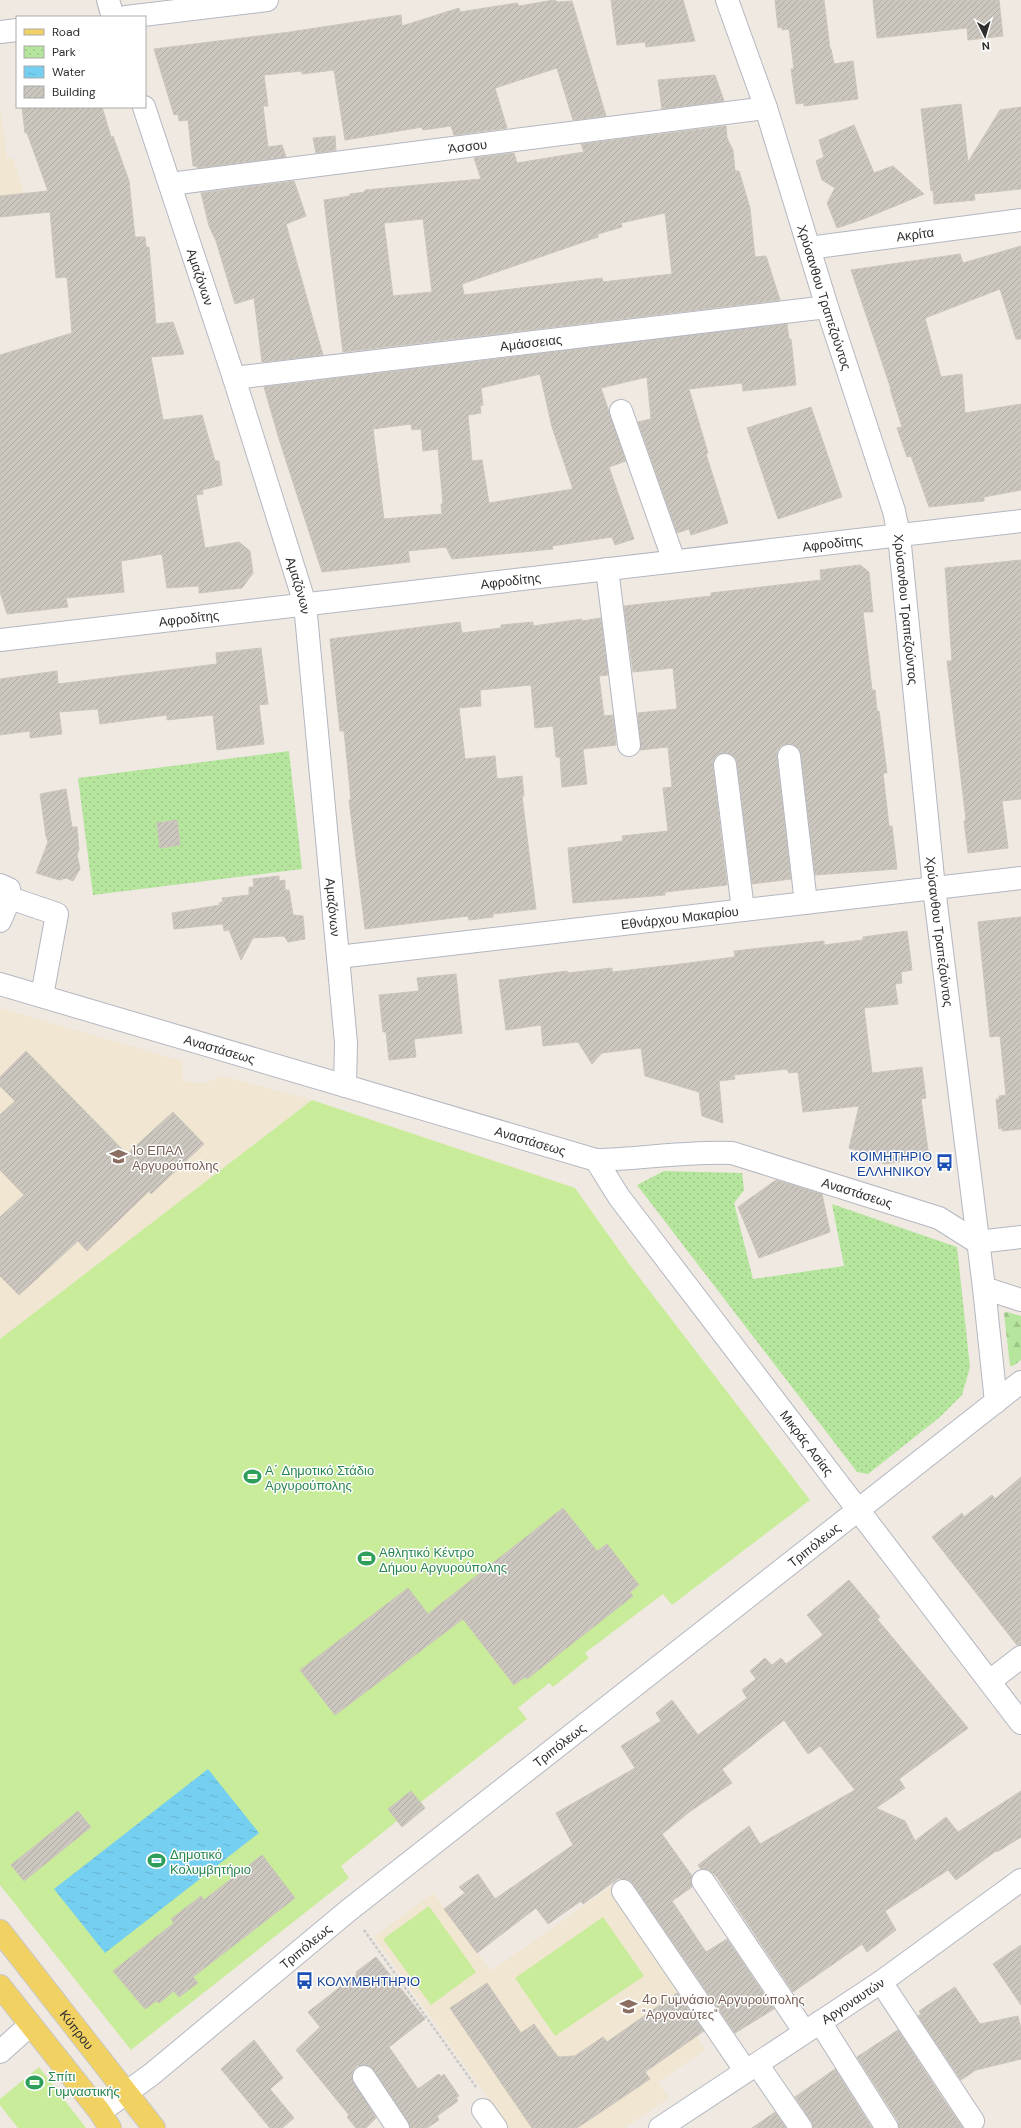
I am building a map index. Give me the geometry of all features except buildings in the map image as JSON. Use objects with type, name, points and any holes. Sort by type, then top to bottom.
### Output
[{"type":"main road","name":"Κύπρου","points":[[0,1930],[154,2128]]},
{"type":"main road","points":[[0,1986],[105,2120]]},
{"type":"street","points":[[108,0],[114,16]]},
{"type":"street","points":[[134,16],[267,0]]},
{"type":"street","name":"Χρύσανθου Τραπεζούντος","points":[[727,0],[766,108],[827,308],[894,511],[899,535],[934,888],[977,1242]]},
{"type":"street","points":[[0,32],[16,30]]},
{"type":"street","name":"Αμαζόνων","points":[[144,108],[234,378],[305,604],[346,1043],[345,1086]]},
{"type":"street","name":"Άσσου","points":[[170,184],[766,108]]},
{"type":"street","name":"Ακρίτα","points":[[809,248],[1021,220]]},
{"type":"street","name":"Αμάσσειας","points":[[234,378],[827,308]]},
{"type":"street","points":[[621,411],[674,561]]},
{"type":"street","name":"Αφροδίτης","points":[[0,640],[1021,521]]},
{"type":"street","points":[[607,569],[629,745]]},
{"type":"street","points":[[789,756],[806,903]]},
{"type":"street","points":[[725,766],[742,910]]},
{"type":"street","name":"Εθνάρχου Μακαρίου","points":[[338,957],[1021,878]]},
{"type":"street","points":[[0,922],[5,892],[57,914],[42,996]]},
{"type":"street","name":"Αναστάσεως","points":[[0,984],[596,1160],[623,1160],[701,1151],[732,1153],[938,1218],[977,1242]]},
{"type":"street","name":"Μικράς Ασίας","points":[[596,1160],[619,1197],[1021,1723]]},
{"type":"street","points":[[996,1402],[984,1288],[977,1242],[1021,1237]]},
{"type":"street","points":[[984,1288],[1021,1300]]},
{"type":"street","name":"Τριπόλεως","points":[[105,2120],[128,2093],[349,1910],[1021,1382]]},
{"type":"street","points":[[990,1681],[1021,1656]]},
{"type":"street","name":"Αργοναυτών","points":[[660,2128],[881,1982],[1021,1880]]},
{"type":"street","points":[[703,1882],[887,2128]]},
{"type":"street","points":[[623,1891],[751,2067],[801,2128]]},
{"type":"street","points":[[881,1982],[973,2121]]},
{"type":"street","points":[[0,2052],[30,2024]]},
{"type":"street","points":[[364,2077],[398,2128]]},
{"type":"street","points":[[483,2110],[496,2128]]},
{"type":"path","points":[[349,1910],[436,2028],[488,2104],[483,2110]]},
{"type":"shaded area","points":[[0,105],[7,158],[13,158],[24,193],[0,196]]},
{"type":"shaded area","name":"1o ΕΠΑΛ Αργυρούπολης","points":[[0,1008],[182,1061],[183,1081],[204,1083],[223,1076],[312,1100],[0,1339]]},
{"type":"shaded area","points":[[615,1884],[684,1988],[607,2042],[603,2037],[575,2056],[558,2057],[534,2024],[521,2033],[487,1983],[450,2008],[532,2128],[509,2128],[374,1937],[433,1893],[491,1971]]},
{"type":"shaded area","name":"4ο Γυμνάσιο Αργυρούπολης \"Αργοναύτες\"","points":[[697,2036],[705,2050],[658,2082],[669,2098],[624,2128],[577,2128],[650,2079],[645,2072]]},
{"type":"green space","points":[[289,751],[302,869],[93,895],[78,778]]},
{"type":"green space","name":"Αθλητικό Κέντρο Δήμου Αργυρούπολης","points":[[312,1100],[575,1188],[629,1264],[810,1500],[672,1605],[663,1594],[585,1653],[589,1658],[553,1687],[549,1683],[518,1708],[527,1719],[421,1802],[425,1808],[402,1827],[397,1821],[341,1866],[349,1878],[131,2050],[0,1885],[0,1339]]},
{"type":"green space","points":[[664,1171],[742,1173],[744,1190],[734,1203],[753,1279],[844,1266],[832,1204],[957,1247],[970,1367],[962,1395],[940,1417],[868,1474],[857,1472],[637,1185]]},
{"type":"green space","points":[[1007,1312],[1021,1316],[1021,1360],[1013,1366],[1010,1366],[1004,1313]]},
{"type":"green space","points":[[429,1906],[476,1972],[431,2005],[383,1939]]},
{"type":"green space","points":[[603,1917],[644,1976],[555,2036],[515,1978]]},
{"type":"green space","name":"Σπίτι Γυμναστικής","points":[[39,2067],[86,2128],[18,2128],[0,2105],[0,2099]]},
{"type":"water","name":"Δημοτικό Κολυμβητήριο","points":[[208,1769],[259,1833],[105,1953],[54,1889]]},
{"type":"place","name":"1o ΕΠΑΛ Αργυρούπολης","points":[[119,1157]]},
{"type":"place","name":"ΚΟΙΜΗΤΗΡΙΟ ΕΛΛΗΝΙΚΟΥ","points":[[945,1163]]},
{"type":"place","name":"Α΄ Δημοτικό Στάδιο Αργυρούπολης","points":[[252,1477]]},
{"type":"place","name":"Αθλητικό Κέντρο Δήμου Αργυρούπολης","points":[[366,1559]]},
{"type":"place","name":"Δημοτικό Κολυμβητήριο","points":[[157,1861]]},
{"type":"place","name":"ΚΟΛΥΜΒΗΤΗΡΙΟ","points":[[304,1981]]},
{"type":"place","name":"4ο Γυμνάσιο Αργυρούπολης \"Αργοναύτες\"","points":[[629,2006]]},
{"type":"place","name":"Σπίτι Γυμναστικής","points":[[35,2083]]}]
